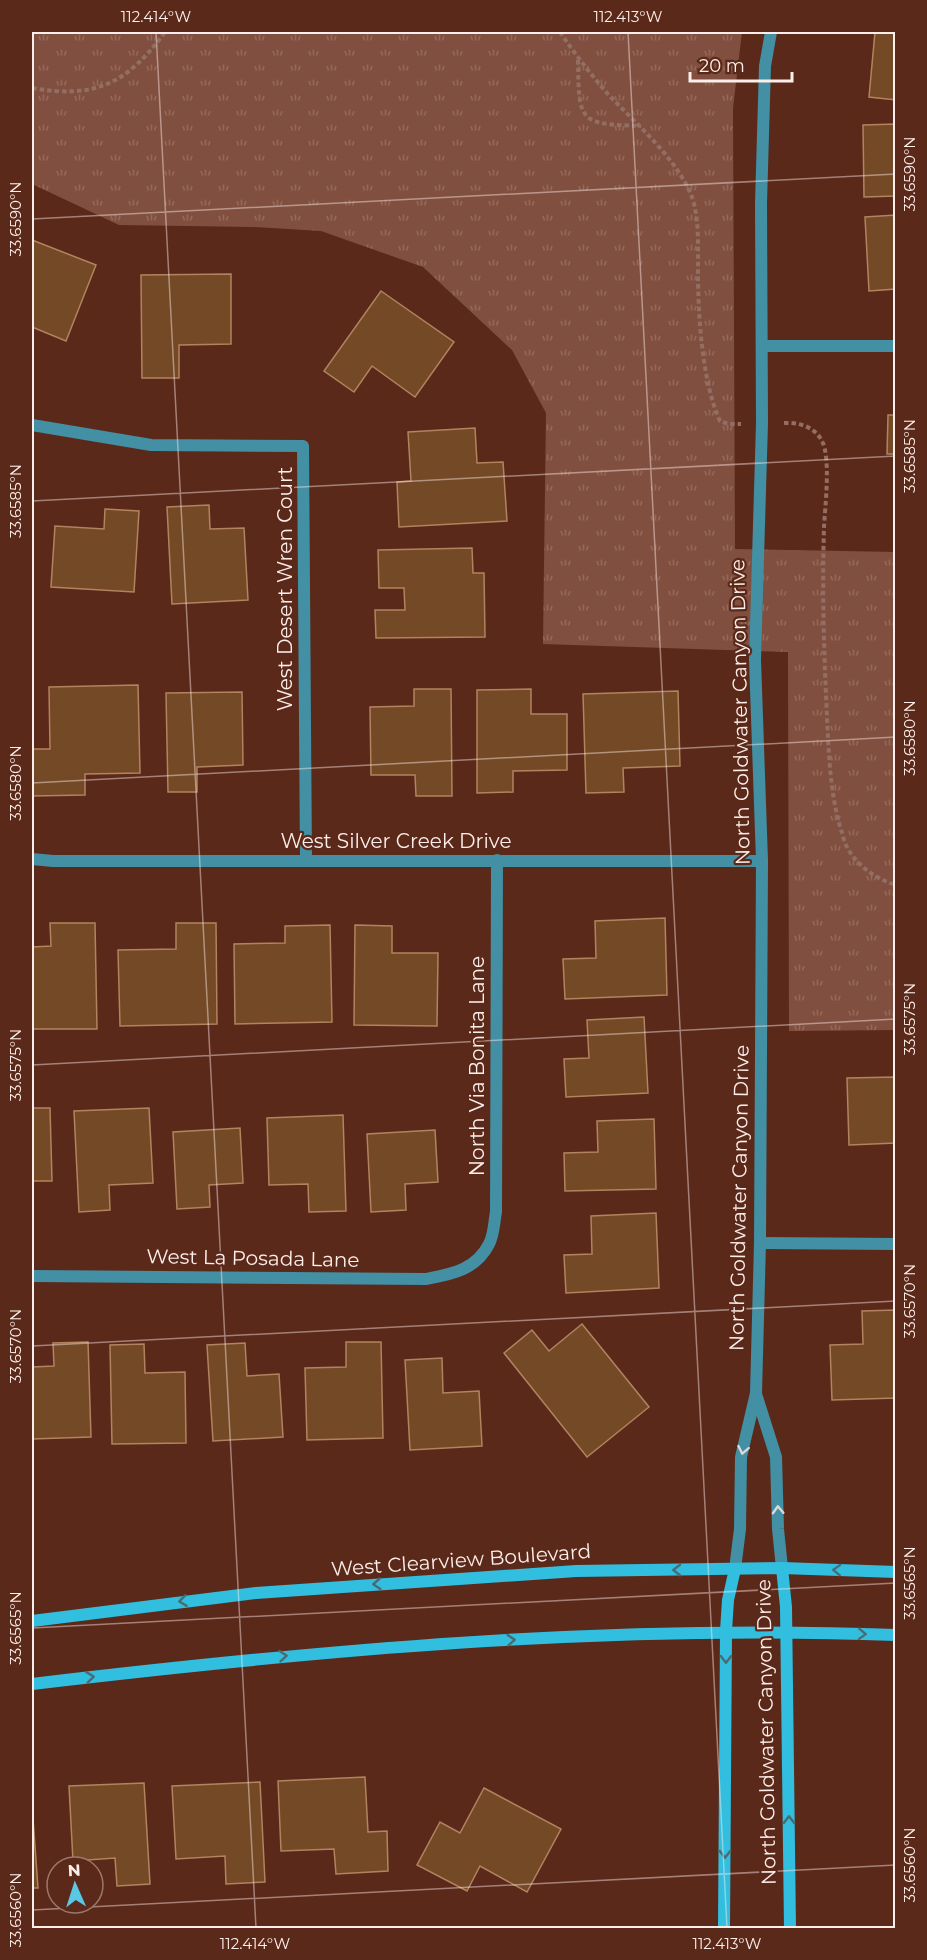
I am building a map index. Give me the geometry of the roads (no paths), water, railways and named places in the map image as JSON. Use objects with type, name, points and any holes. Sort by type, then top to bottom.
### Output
[{"type":"street","name":"North Goldwater Canyon Drive","points":[[724,1929],[726,1631],[728,1600],[740,1529],[741,1457],[756,1393],[760,1244],[762,861],[755,660],[762,423],[760,203],[765,66],[771,32]]},
{"type":"street","points":[[762,346],[896,346]]},
{"type":"street","name":"West Desert Wren Court","points":[[32,425],[151,445],[303,446],[306,861]]},
{"type":"street","name":"West Silver Creek Drive","points":[[32,859],[52,861],[762,861]]},
{"type":"street","name":"North Via Bonita Lane","points":[[472,1266],[490,1244],[496,1212],[498,860]]},
{"type":"street","points":[[760,1244],[896,1244]]},
{"type":"street","name":"West La Posada Lane","points":[[32,1276],[426,1279],[453,1274],[472,1266]]},
{"type":"street","name":"North Goldwater Canyon Drive","points":[[756,1393],[776,1457],[778,1530],[786,1607],[790,1929]]},
{"type":"street","name":"West Clearview Boulevard","points":[[32,1621],[256,1593],[576,1570],[782,1568],[896,1572]]},
{"type":"street","points":[[32,1684],[199,1664],[389,1646],[577,1635],[786,1631],[896,1635]]}]
